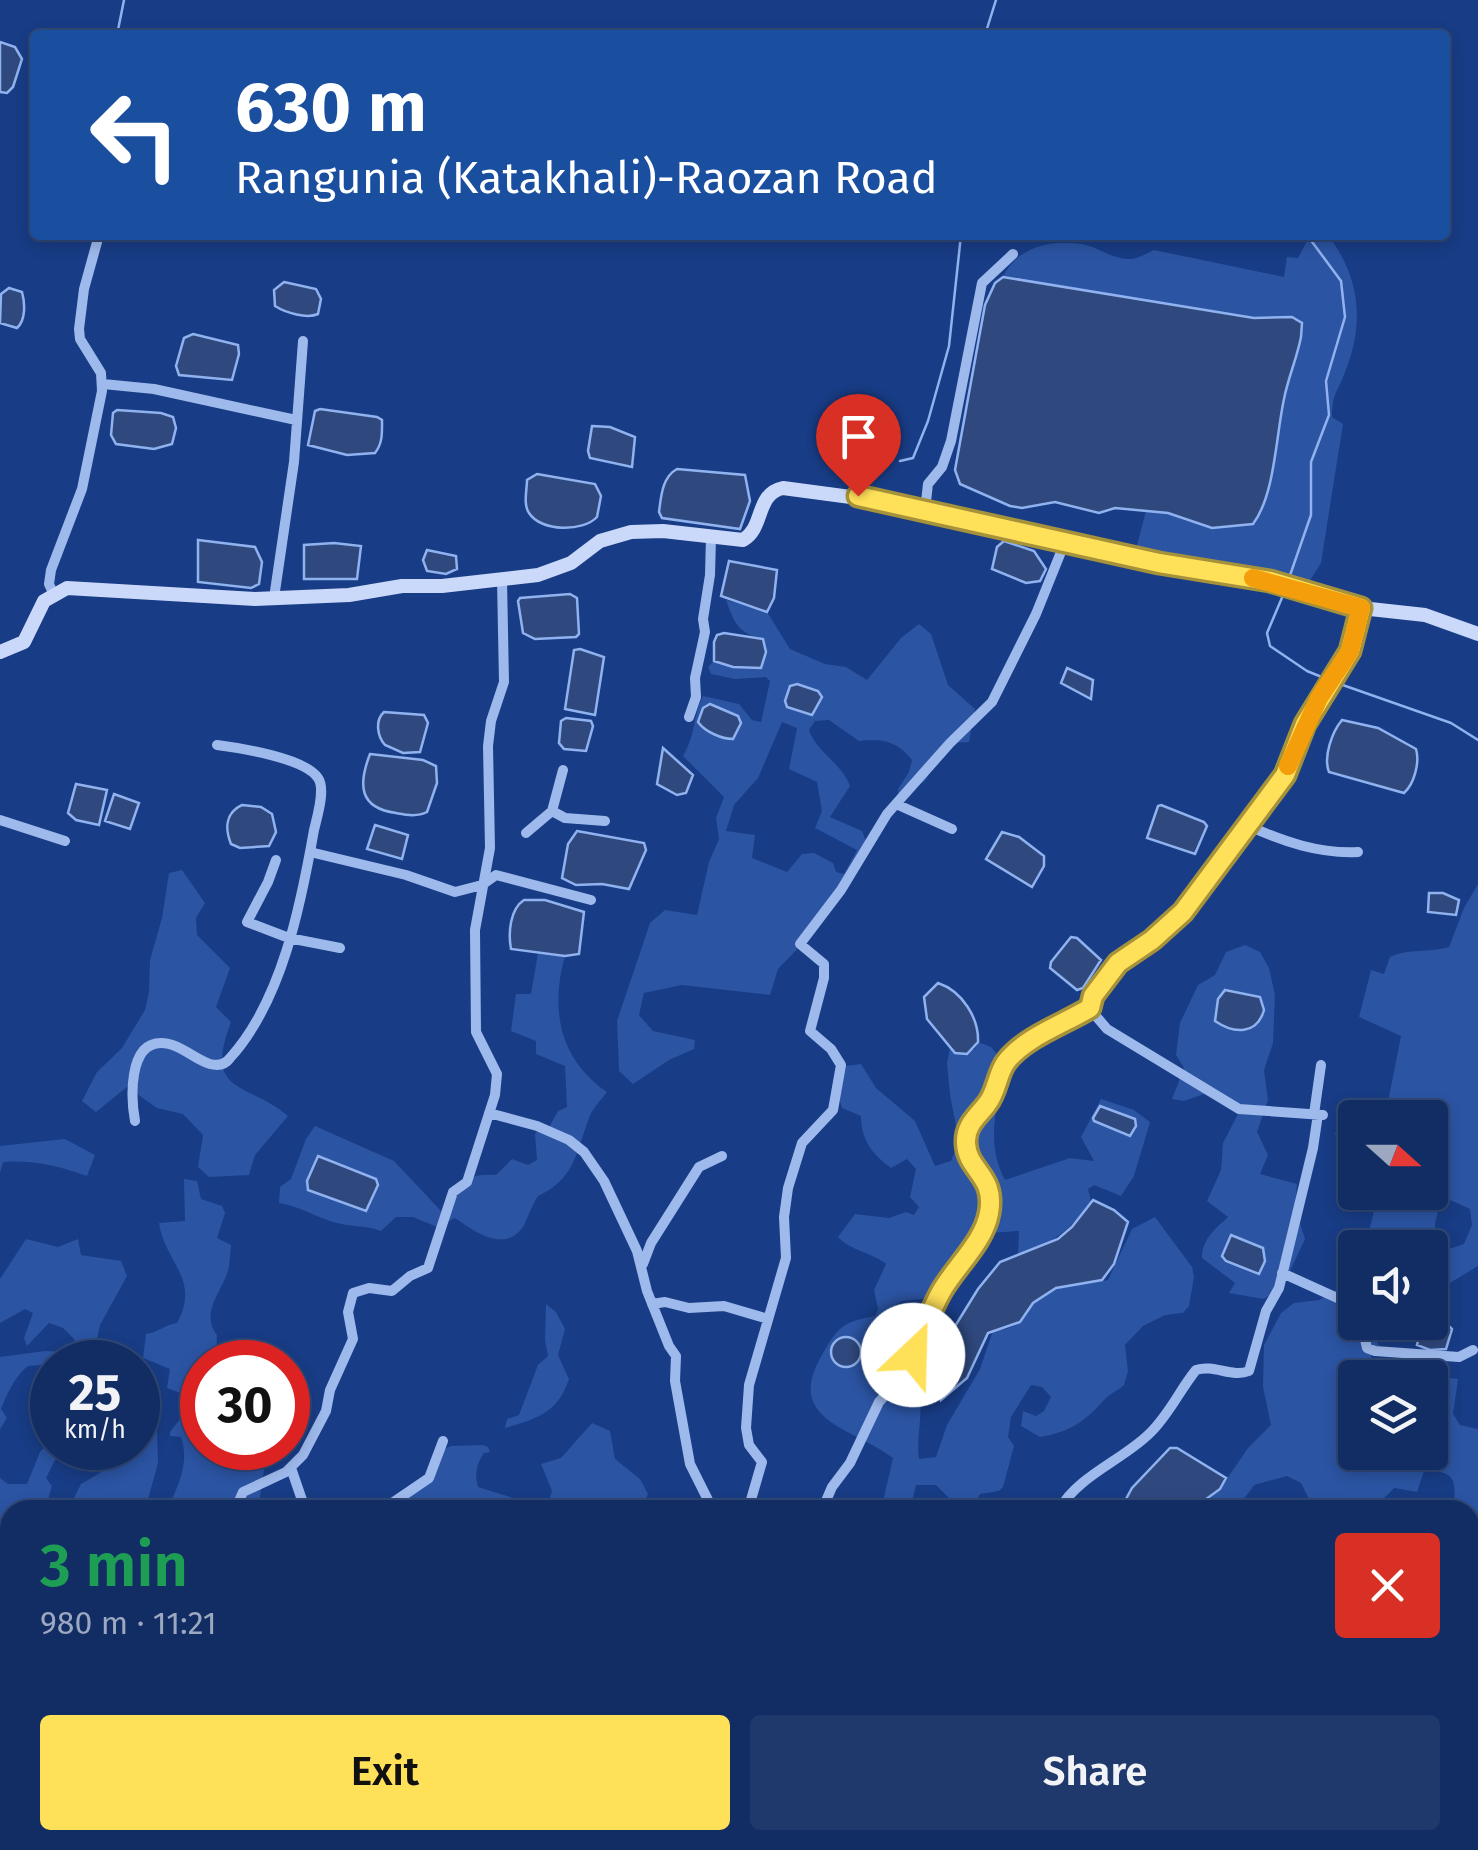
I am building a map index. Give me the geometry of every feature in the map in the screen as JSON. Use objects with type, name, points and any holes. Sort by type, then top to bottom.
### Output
[{"type":"main road","points":[[0,652],[29,637],[39,609],[53,593],[73,588],[159,596],[274,598],[502,580],[553,571],[616,535],[648,530],[733,540],[750,537],[765,500],[784,488],[858,496],[1179,567],[1280,584],[1361,608],[1425,615],[1478,634]]},
{"type":"street","points":[[53,593],[49,584],[51,570],[82,489],[103,384],[80,339],[79,329],[97,240]]},
{"type":"street","points":[[925,510],[928,484],[942,466],[951,440],[982,283],[1012,254]]},
{"type":"street","points":[[274,598],[290,498],[303,341]]},
{"type":"street","points":[[103,384],[154,388],[296,420]]},
{"type":"street","points":[[689,717],[705,632],[702,619],[710,575],[711,537]]},
{"type":"street","points":[[751,1500],[762,1462],[748,1445],[749,1385],[786,1258],[784,1217],[796,1155],[806,1138],[833,1110],[841,1065],[831,1049],[810,1032],[824,964],[800,944],[842,890],[896,804],[992,702],[1036,614],[1065,542]]},
{"type":"street","points":[[310,1443],[353,1338],[348,1312],[350,1298],[361,1289],[392,1291],[428,1268],[454,1192],[468,1182],[489,1114],[497,1074],[476,1032],[475,930],[490,848],[488,746],[491,721],[504,682],[502,580]]},
{"type":"street","points":[[1318,1114],[1239,1109],[1108,1029],[1090,1008],[1093,996],[1118,963],[1183,912],[1285,775],[1305,724],[1350,651],[1361,608]]},
{"type":"street","points":[[135,1121],[134,1086],[140,1054],[150,1046],[161,1043],[214,1065],[228,1061],[259,1012],[290,938],[310,852],[318,778],[270,754],[217,744]]},
{"type":"street","points":[[526,833],[552,811],[563,770]]},
{"type":"street","points":[[896,804],[952,829]]},
{"type":"street","points":[[552,811],[565,818],[605,821]]},
{"type":"street","points":[[0,820],[65,841]]},
{"type":"street","points":[[1249,826],[1310,848],[1358,852]]},
{"type":"street","points":[[310,852],[406,875],[455,892],[482,885],[496,875],[592,900]]},
{"type":"street","points":[[276,860],[246,922],[290,938],[340,948]]},
{"type":"street","points":[[826,1500],[850,1463],[878,1402],[904,1375],[940,1295],[986,1222],[990,1197],[987,1181],[969,1154],[968,1129],[988,1102],[1004,1064],[1030,1042],[1090,1008]]},
{"type":"street","points":[[1067,1500],[1076,1488],[1119,1460],[1153,1430],[1196,1370],[1208,1367],[1239,1374],[1249,1371],[1266,1311],[1279,1288],[1313,1148],[1321,1065]]},
{"type":"street","points":[[489,1114],[537,1126],[568,1140],[584,1152],[610,1191],[642,1265],[668,1346],[676,1356],[676,1381],[690,1464],[708,1500]]},
{"type":"street","points":[[642,1265],[651,1243],[699,1168],[722,1156]]},
{"type":"street","points":[[1282,1273],[1338,1298]]},
{"type":"street","points":[[652,1304],[724,1306],[768,1319]]},
{"type":"street","points":[[1365,1340],[1367,1348],[1375,1351],[1459,1358],[1473,1350]]},
{"type":"street","points":[[397,1500],[429,1478],[443,1441]]},
{"type":"street","points":[[238,1500],[251,1486],[287,1470]]},
{"type":"street","points":[[292,1470],[302,1500]]},
{"type":"shaded area","points":[[0,42],[15,47],[22,59],[13,87],[7,93],[0,92]]},
{"type":"shaded area","points":[[1307,240],[1331,240],[1347,267],[1356,301],[1351,354],[1333,403],[1332,417],[1343,424],[1321,563],[1309,582],[1136,549],[1146,511],[1168,513],[1187,521],[1268,483],[1301,323],[1292,317],[1254,318],[1003,277],[1009,266],[1027,251],[1062,243],[1086,245],[1125,259],[1154,250],[1284,277],[1287,257],[1298,258]]},
{"type":"shaded area","points":[[1003,277],[1254,318],[1292,317],[1302,323],[1270,481],[1253,524],[1212,528],[1168,513],[1115,508],[1099,513],[1055,502],[1022,508],[960,484],[955,470],[985,305],[995,283]]},
{"type":"shaded area","points":[[284,282],[316,289],[321,299],[318,314],[296,314],[275,306],[274,290]]},
{"type":"shaded area","points":[[9,288],[23,296],[23,316],[17,328],[0,323],[1,294]]},
{"type":"shaded area","points":[[193,334],[238,345],[232,380],[179,375],[176,366],[184,338]]},
{"type":"shaded area","points":[[117,410],[173,417],[176,428],[172,444],[154,449],[116,444],[111,435],[113,413]]},
{"type":"shaded area","points":[[315,411],[382,420],[381,441],[375,453],[347,455],[308,445]]},
{"type":"shaded area","points":[[592,426],[610,427],[635,437],[632,467],[590,458]]},
{"type":"shaded area","points":[[677,469],[745,475],[750,501],[740,529],[662,518],[659,512],[663,488]]},
{"type":"shaded area","points":[[537,474],[595,484],[601,496],[597,517],[582,525],[562,528],[535,519],[527,510],[526,497],[527,480]]},
{"type":"shaded area","points":[[198,540],[255,547],[262,562],[259,584],[251,588],[198,582]]},
{"type":"shaded area","points":[[1004,541],[1034,551],[1046,569],[1040,581],[1026,583],[992,569],[997,547]]},
{"type":"shaded area","points":[[304,545],[361,546],[357,579],[304,579]]},
{"type":"shaded area","points":[[427,550],[456,556],[457,569],[446,574],[427,571],[423,560]]},
{"type":"shaded area","points":[[729,561],[777,570],[774,598],[767,612],[721,596]]},
{"type":"shaded area","points":[[570,594],[577,598],[576,637],[535,639],[523,633],[520,598]]},
{"type":"shaded area","points":[[726,600],[767,612],[790,649],[825,664],[846,667],[867,680],[901,638],[919,624],[931,634],[948,685],[975,709],[969,742],[948,743],[925,781],[899,798],[898,789],[912,760],[901,749],[889,742],[859,741],[829,720],[815,721],[809,730],[813,738],[850,786],[830,817],[862,831],[870,851],[804,942],[778,969],[770,995],[682,985],[644,993],[639,1015],[653,1031],[695,1040],[694,1049],[633,1084],[619,1071],[617,1021],[650,923],[665,910],[697,915],[709,862],[719,839],[716,818],[724,797],[683,756],[700,704],[703,696],[739,704],[752,720],[761,722],[770,681],[766,677],[735,679],[711,674],[708,667],[714,661],[733,667],[763,639],[743,631]],"holes":[[[782,722],[797,728],[789,769],[817,782],[822,811],[815,828],[857,850],[844,874],[814,853],[802,854],[787,872],[752,858],[755,835],[726,831],[734,805],[758,778]]]},
{"type":"shaded area","points":[[717,635],[763,639],[766,652],[761,668],[733,667],[714,661],[714,642]]},
{"type":"shaded area","points":[[574,650],[604,657],[595,715],[565,709]]},
{"type":"shaded area","points":[[1067,668],[1093,680],[1091,699],[1061,683]]},
{"type":"shaded area","points":[[797,684],[818,691],[822,697],[812,715],[787,707],[790,686]]},
{"type":"shaded area","points":[[710,704],[738,716],[741,723],[733,739],[714,734],[698,722],[703,708]]},
{"type":"shaded area","points":[[384,712],[424,715],[428,723],[420,752],[403,753],[385,745],[378,728]]},
{"type":"shaded area","points":[[1342,720],[1378,728],[1416,749],[1415,773],[1404,793],[1329,772],[1330,745]]},
{"type":"shaded area","points":[[561,721],[591,721],[586,751],[564,749],[559,743]]},
{"type":"shaded area","points":[[663,748],[693,775],[686,793],[677,795],[657,784]]},
{"type":"shaded area","points":[[370,754],[423,760],[436,766],[437,783],[427,812],[396,813],[368,800],[363,785]]},
{"type":"shaded area","points":[[76,784],[107,790],[99,825],[76,820],[68,813]]},
{"type":"shaded area","points":[[114,794],[139,803],[130,829],[105,821]]},
{"type":"shaded area","points":[[242,805],[261,807],[272,814],[276,832],[269,846],[240,848],[231,844],[228,822],[232,812]]},
{"type":"shaded area","points":[[1161,805],[1207,826],[1195,854],[1147,838]]},
{"type":"shaded area","points":[[375,825],[408,835],[402,859],[367,849]]},
{"type":"shaded area","points":[[577,831],[644,843],[646,850],[629,889],[576,885],[562,878],[568,844]]},
{"type":"shaded area","points":[[1002,832],[1019,837],[1044,856],[1044,866],[1032,887],[986,859]]},
{"type":"shaded area","points":[[182,870],[205,903],[196,918],[197,935],[230,968],[216,1007],[231,1022],[222,1063],[226,1075],[234,1084],[288,1116],[255,1155],[249,1175],[209,1177],[198,1167],[203,1135],[183,1114],[157,1108],[127,1087],[96,1112],[82,1101],[97,1072],[122,1048],[145,1010],[150,960],[169,873]]},
{"type":"shaded area","points":[[1478,884],[1478,1266],[1448,1284],[1448,1249],[1464,1244],[1472,1225],[1470,1209],[1448,1199],[1448,1100],[1388,1100],[1401,1036],[1359,1017],[1371,970],[1384,974],[1390,957],[1397,954],[1449,947]]},
{"type":"shaded area","points":[[1429,893],[1443,893],[1459,900],[1456,915],[1428,912]]},
{"type":"shaded area","points":[[524,900],[545,900],[584,912],[579,954],[565,956],[511,949],[511,922]]},
{"type":"shaded area","points":[[1071,937],[1101,960],[1083,988],[1077,990],[1050,968]]},
{"type":"shaded area","points":[[1245,945],[1260,952],[1269,968],[1275,995],[1273,1043],[1264,1070],[1268,1100],[1257,1132],[1268,1155],[1260,1174],[1297,1184],[1295,1208],[1305,1239],[1283,1286],[1264,1299],[1229,1293],[1235,1283],[1202,1258],[1207,1240],[1228,1217],[1207,1201],[1221,1170],[1223,1143],[1238,1114],[1204,1094],[1184,1101],[1172,1099],[1184,1068],[1176,1055],[1180,1023],[1198,985],[1215,975],[1226,952]]},
{"type":"shaded area","points":[[538,953],[565,956],[558,995],[562,1032],[578,1064],[607,1092],[590,1115],[567,1173],[538,1196],[517,1234],[490,1238],[455,1218],[437,1227],[413,1217],[396,1217],[381,1231],[333,1222],[279,1203],[280,1187],[291,1179],[315,1126],[394,1161],[443,1213],[468,1179],[496,1175],[512,1159],[528,1165],[537,1160],[535,1134],[542,1126],[549,1127],[558,1111],[567,1107],[565,1066],[536,1054],[536,1041],[511,1031],[516,994],[531,994]],"holes":[[[322,1156],[376,1178],[378,1185],[366,1211],[308,1190]]]},
{"type":"shaded area","points":[[938,983],[955,992],[972,1015],[978,1042],[967,1054],[955,1053],[927,1019],[924,997]]},
{"type":"shaded area","points":[[1225,990],[1260,997],[1264,1010],[1256,1024],[1237,1030],[1215,1021],[1218,999]]},
{"type":"shaded area","points":[[978,1042],[991,1047],[1004,1062],[994,1136],[1005,1180],[1070,1158],[1094,1161],[1081,1137],[1101,1099],[1134,1110],[1150,1122],[1134,1176],[1121,1196],[1094,1185],[1088,1189],[1091,1201],[1068,1228],[1018,1256],[1019,1231],[989,1233],[982,1253],[963,1261],[942,1297],[902,1301],[889,1309],[918,1390],[919,1459],[936,1457],[947,1425],[980,1369],[993,1331],[1020,1322],[1036,1300],[1051,1290],[1108,1280],[1132,1229],[1155,1217],[1192,1267],[1189,1306],[1183,1313],[1165,1315],[1143,1326],[1125,1345],[1128,1371],[1124,1385],[1068,1429],[1040,1437],[1021,1426],[1023,1411],[1036,1416],[1044,1411],[1051,1397],[1042,1387],[1031,1385],[1011,1417],[1008,1437],[1014,1446],[999,1491],[980,1494],[977,1500],[951,1500],[936,1485],[916,1485],[912,1500],[883,1500],[893,1458],[843,1430],[817,1409],[811,1395],[812,1377],[837,1332],[855,1321],[875,1316],[878,1309],[874,1290],[886,1264],[838,1237],[855,1214],[889,1218],[906,1212],[914,1215],[919,1207],[910,1197],[916,1169],[907,1159],[891,1168],[878,1157],[865,1139],[861,1116],[842,1108],[838,1095],[846,1066],[861,1064],[876,1088],[915,1121],[935,1166],[951,1161],[959,1141],[950,1095],[950,1048],[955,1053],[975,1049]]},
{"type":"shaded area","points":[[1100,1106],[1135,1119],[1130,1136],[1094,1121]]},
{"type":"shaded area","points":[[65,1139],[95,1155],[87,1176],[25,1162],[3,1162],[0,1173],[0,1146]]},
{"type":"shaded area","points":[[318,1156],[376,1179],[378,1185],[366,1211],[308,1190],[307,1181]]},
{"type":"shaded area","points":[[184,1179],[197,1181],[201,1199],[222,1206],[225,1213],[217,1238],[231,1245],[228,1271],[211,1310],[217,1340],[180,1340],[180,1393],[167,1388],[170,1369],[160,1365],[160,1340],[145,1340],[146,1334],[177,1323],[185,1294],[159,1223],[185,1221]]},
{"type":"shaded area","points":[[1093,1200],[1128,1222],[1114,1264],[1102,1280],[1056,1288],[1033,1303],[1020,1322],[988,1333],[967,1378],[941,1400],[938,1377],[944,1344],[978,1289],[1000,1262],[1058,1239]]},
{"type":"shaded area","points":[[1374,1210],[1433,1210],[1438,1213],[1435,1228],[1369,1230]]},
{"type":"shaded area","points":[[1231,1235],[1263,1248],[1265,1261],[1259,1274],[1222,1256]]},
{"type":"shaded area","points":[[26,1239],[58,1247],[78,1239],[81,1255],[121,1261],[127,1276],[100,1325],[97,1340],[75,1340],[63,1328],[49,1323],[27,1346],[24,1338],[33,1313],[25,1309],[0,1323],[0,1279]]},
{"type":"shaded area","points":[[1338,1289],[1338,1340],[1376,1340],[1379,1346],[1372,1360],[1338,1360],[1338,1470],[1448,1470],[1448,1378],[1458,1379],[1453,1414],[1460,1425],[1478,1429],[1478,1500],[1454,1500],[1454,1484],[1449,1475],[1424,1471],[1417,1492],[1394,1488],[1380,1500],[1306,1500],[1301,1483],[1287,1476],[1254,1485],[1241,1500],[1205,1500],[1220,1489],[1248,1448],[1271,1425],[1263,1387],[1264,1345],[1281,1313],[1294,1303],[1319,1300]]},
{"type":"shaded area","points":[[546,1304],[556,1312],[565,1329],[558,1355],[569,1379],[552,1407],[536,1418],[505,1428],[507,1419],[519,1415],[538,1365],[548,1356]]},
{"type":"shaded area","points":[[1448,1325],[1452,1329],[1446,1349],[1430,1350],[1417,1345],[1418,1340],[1448,1340]]},
{"type":"shaded area","points":[[846,1337],[857,1341],[861,1352],[857,1363],[846,1367],[835,1363],[831,1352],[835,1341]]},
{"type":"shaded area","points":[[30,1353],[30,1366],[15,1380],[1,1409],[7,1418],[0,1429],[0,1357]]},
{"type":"shaded area","points":[[180,1419],[180,1437],[170,1436]]},
{"type":"shaded area","points":[[592,1423],[610,1431],[615,1459],[640,1479],[648,1494],[645,1500],[549,1500],[552,1491],[541,1464],[561,1458]]},
{"type":"shaded area","points":[[451,1446],[488,1447],[490,1452],[484,1453],[478,1465],[478,1487],[513,1500],[402,1500],[425,1482],[435,1453]]},
{"type":"shaded area","points":[[1170,1448],[1177,1448],[1226,1478],[1220,1489],[1205,1500],[1125,1500]]},
{"type":"shaded area","points":[[33,1470],[50,1470],[46,1478],[52,1486],[48,1500],[0,1500],[0,1478],[8,1484],[27,1484]]},
{"type":"shaded area","points":[[156,1470],[148,1500],[73,1500],[81,1484],[103,1471]]},
{"type":"shaded area","points":[[182,1470],[264,1470],[259,1500],[171,1500]]},
{"type":"waterway","points":[[118,30],[124,0]]},
{"type":"waterway","points":[[987,30],[996,0]]},
{"type":"waterway","points":[[900,461],[913,458],[949,346],[960,240]]},
{"type":"waterway","points":[[1288,581],[1311,515],[1311,462],[1329,415],[1326,381],[1345,317],[1341,281],[1311,240]]},
{"type":"waterway","points":[[1284,593],[1267,633],[1270,646],[1307,671],[1329,680]]},
{"type":"waterway","points":[[1337,683],[1451,723],[1478,740]]},
{"type":"slow traffic","points":[[1253,578],[1361,608],[1350,651],[1319,698],[1288,766]]},
{"type":"route","points":[[858,496],[1159,563],[1248,576],[1361,608],[1350,651],[1305,724],[1285,775],[1183,912],[1118,963],[1093,996],[1090,1008],[1015,1052],[1004,1064],[988,1102],[968,1129],[966,1143],[987,1181],[990,1197],[986,1222],[940,1295],[913,1355]]}]
